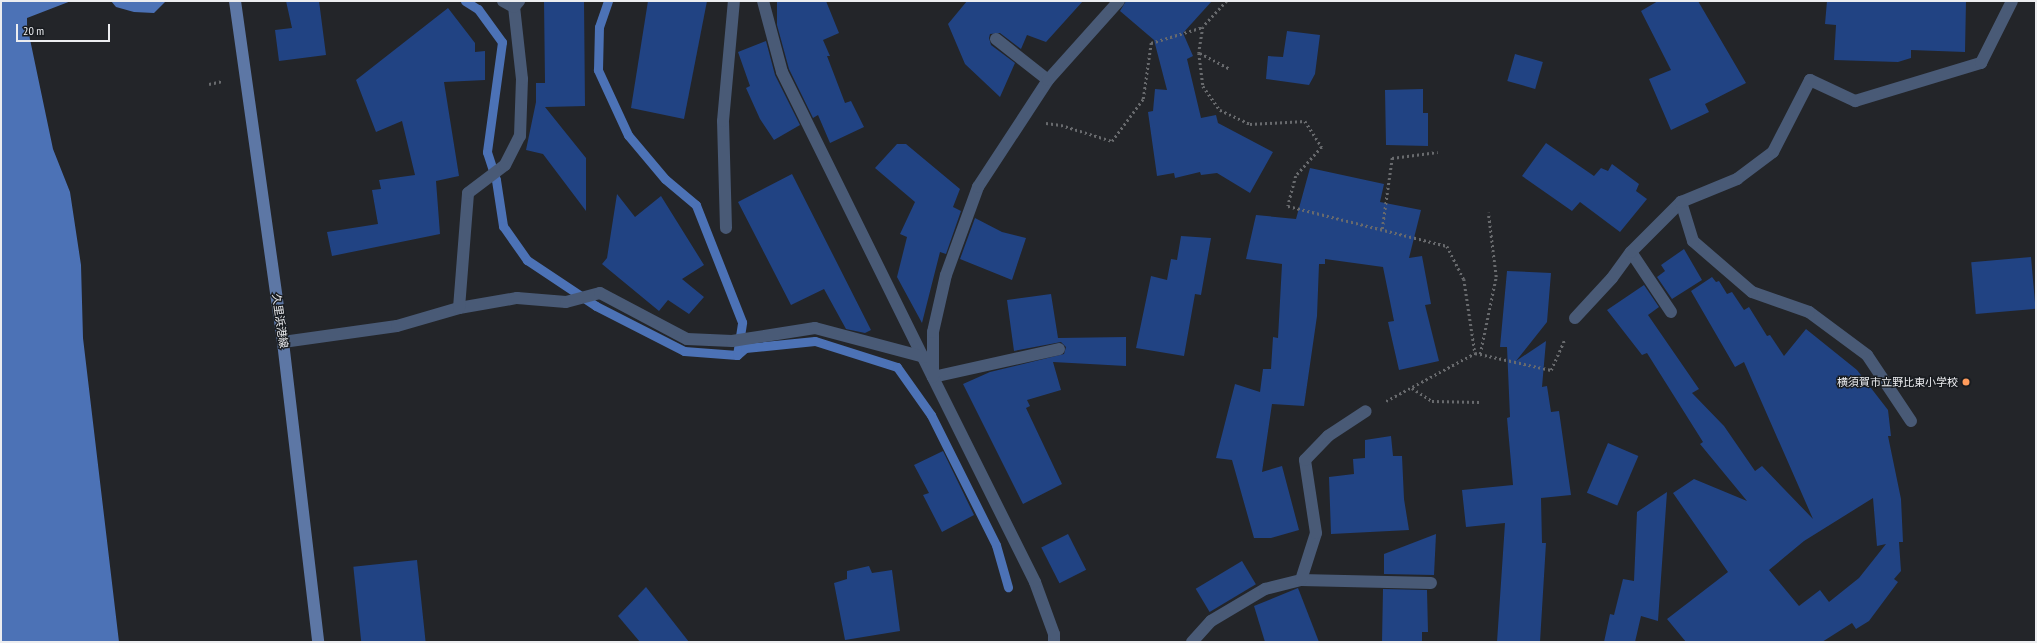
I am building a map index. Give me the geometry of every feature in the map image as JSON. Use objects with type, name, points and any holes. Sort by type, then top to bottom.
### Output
[{"type":"main road","name":"久里浜港線","points":[[235,1],[284,342],[318,642]]},
{"type":"street","points":[[726,228],[724,121],[734,1]]},
{"type":"street","points":[[762,1],[782,72],[1035,582],[1054,634],[1054,642]]},
{"type":"street","points":[[933,377],[933,332],[946,275],[978,187],[1048,80],[1119,1]]},
{"type":"street","points":[[1575,318],[1612,278],[1631,252],[1681,202],[1737,179],[1774,152],[1810,80],[1855,101],[1981,63],[2012,1]]},
{"type":"street","points":[[459,308],[468,193],[483,180],[505,165],[520,136],[522,79],[512,3]]},
{"type":"street","points":[[996,39],[1048,80]]},
{"type":"street","points":[[1681,202],[1693,241],[1752,292],[1809,312],[1867,355],[1911,421]]},
{"type":"street","points":[[1631,252],[1671,312]]},
{"type":"street","points":[[284,342],[397,326],[459,308],[517,298],[566,302],[600,293],[687,339],[732,341],[815,328],[924,357]]},
{"type":"street","points":[[933,377],[1059,349]]},
{"type":"street","points":[[1301,580],[1316,533],[1305,460],[1328,436],[1366,411]]},
{"type":"street","points":[[1192,642],[1211,621],[1265,590],[1301,580],[1431,583]]},
{"type":"path","points":[[1021,121],[1061,125],[1112,140],[1143,98],[1151,43],[1203,27],[1227,1]]},
{"type":"path","points":[[1203,27],[1199,53],[1203,86],[1220,110],[1250,124],[1304,121],[1322,147],[1296,176],[1288,206],[1447,246],[1464,279],[1474,353]]},
{"type":"path","points":[[1199,53],[1230,69]]},
{"type":"path","points":[[208,84],[230,80]]},
{"type":"path","points":[[1382,229],[1392,158],[1438,152]]},
{"type":"path","points":[[1480,354],[1496,277],[1488,212]]},
{"type":"path","points":[[1366,411],[1412,388],[1474,353],[1551,370],[1575,318]]},
{"type":"path","points":[[1412,388],[1432,401],[1480,402]]},
{"type":"water","points":[[1,1],[71,1],[27,18],[27,25],[53,149],[70,192],[81,265],[83,338],[119,642],[1,642]]},
{"type":"water","points":[[111,1],[166,1],[154,13],[134,12],[116,7]]},
{"type":"building","points":[[286,1],[319,1],[326,55],[279,61],[275,30],[292,28]]},
{"type":"building","points":[[544,1],[584,1],[585,106],[545,107],[586,158],[586,211],[543,154],[526,150],[536,102],[536,83],[545,83]]},
{"type":"building","points":[[648,1],[707,1],[684,119],[631,108]]},
{"type":"building","points":[[777,1],[826,1],[839,33],[823,40],[830,56],[827,56],[845,103],[851,101],[864,127],[830,143],[818,115],[813,118],[789,69],[777,25]]},
{"type":"building","points":[[967,1],[1083,1],[1046,42],[1027,35],[1021,49],[1000,33],[990,34],[989,38],[991,45],[1015,63],[1000,97],[965,64],[948,24]]},
{"type":"building","points":[[1126,1],[1212,1],[1183,33],[1193,56],[1187,59],[1201,118],[1216,115],[1218,123],[1273,152],[1250,193],[1217,173],[1201,175],[1200,172],[1175,178],[1174,173],[1157,176],[1148,112],[1153,111],[1155,89],[1167,90],[1154,40],[1120,11]]},
{"type":"building","points":[[1658,1],[1698,1],[1746,83],[1705,104],[1709,112],[1671,130],[1649,79],[1671,70],[1641,11]]},
{"type":"building","points":[[1827,1],[1966,1],[1965,52],[1911,50],[1911,58],[1898,62],[1834,60],[1836,25],[1825,24]]},
{"type":"building","points":[[448,8],[475,43],[475,52],[485,51],[485,80],[444,82],[459,176],[436,181],[440,234],[332,256],[327,232],[378,224],[372,190],[381,189],[379,180],[415,175],[402,121],[376,132],[356,80]]},
{"type":"building","points":[[1287,31],[1320,35],[1315,74],[1309,85],[1266,79],[1268,56],[1283,57]]},
{"type":"building","points":[[766,41],[775,75],[800,125],[774,140],[760,119],[746,88],[750,86],[738,52]]},
{"type":"building","points":[[1515,54],[1543,62],[1535,89],[1507,81]]},
{"type":"building","points":[[1423,89],[1423,113],[1428,113],[1428,146],[1386,145],[1385,90]]},
{"type":"building","points":[[1546,143],[1594,176],[1601,168],[1608,171],[1612,164],[1639,184],[1636,191],[1647,199],[1620,232],[1580,202],[1572,211],[1522,176]]},
{"type":"building","points":[[897,144],[906,144],[960,189],[953,207],[961,211],[946,254],[940,252],[922,323],[897,277],[907,237],[900,234],[915,202],[875,168]]},
{"type":"building","points":[[1310,168],[1384,184],[1380,202],[1421,210],[1409,258],[1422,256],[1431,304],[1425,305],[1439,361],[1399,370],[1388,322],[1394,321],[1383,267],[1325,259],[1325,264],[1319,264],[1317,316],[1304,406],[1272,404],[1262,472],[1282,466],[1299,530],[1271,538],[1254,538],[1232,460],[1216,458],[1235,384],[1260,392],[1263,369],[1271,369],[1273,337],[1278,338],[1282,264],[1246,259],[1256,215],[1296,219]]},
{"type":"building","points":[[792,174],[871,330],[865,333],[846,329],[824,289],[791,305],[738,202]]},
{"type":"building","points":[[617,194],[635,217],[661,196],[704,265],[682,279],[704,297],[689,314],[668,300],[659,311],[602,264],[607,258]]},
{"type":"building","points":[[975,218],[1002,232],[1026,238],[1012,280],[960,259]]},
{"type":"building","points":[[1181,236],[1211,238],[1201,295],[1195,294],[1184,356],[1136,348],[1151,276],[1167,280],[1171,259],[1177,260]]},
{"type":"building","points":[[1684,249],[1702,280],[1672,299],[1657,277],[1665,271],[1661,265]]},
{"type":"building","points":[[2031,257],[2036,309],[1976,314],[1971,262]]},
{"type":"building","points":[[1507,271],[1551,273],[1547,322],[1516,361],[1546,341],[1542,387],[1547,386],[1551,412],[1559,411],[1571,495],[1541,498],[1542,543],[1546,543],[1540,642],[1497,642],[1505,523],[1466,527],[1462,490],[1513,485],[1507,418],[1510,417],[1507,347],[1500,347]]},
{"type":"building","points":[[1712,277],[1716,282],[1719,281],[1727,294],[1732,292],[1744,310],[1749,307],[1767,336],[1770,335],[1784,356],[1806,329],[1857,370],[1888,410],[1891,436],[1888,436],[1901,499],[1903,542],[1899,542],[1901,571],[1894,579],[1898,582],[1869,621],[1856,629],[1852,623],[1822,642],[1686,642],[1667,619],[1728,572],[1673,493],[1694,479],[1747,501],[1700,444],[1703,442],[1647,353],[1642,355],[1607,310],[1644,285],[1659,307],[1648,315],[1699,389],[1692,393],[1724,426],[1755,471],[1762,466],[1813,519],[1744,362],[1735,367],[1691,291]],"holes":[[[1873,498],[1877,546],[1886,544],[1859,578],[1829,602],[1820,590],[1799,606],[1769,570],[1804,541]]]},
{"type":"building","points":[[1051,294],[1058,338],[1126,337],[1126,366],[1053,362],[1061,390],[1027,400],[1030,406],[1026,408],[1062,484],[1023,504],[963,384],[990,372],[1064,354],[1066,347],[1061,342],[1014,351],[1007,300]]},
{"type":"building","points":[[1391,436],[1393,456],[1402,456],[1404,499],[1409,530],[1331,534],[1329,477],[1354,474],[1353,459],[1365,458],[1365,440]]},
{"type":"building","points":[[1608,443],[1638,456],[1617,506],[1587,493]]},
{"type":"building","points":[[943,451],[974,515],[942,532],[923,495],[929,493],[914,465]]},
{"type":"building","points":[[1667,492],[1658,621],[1641,616],[1635,642],[1604,642],[1610,614],[1614,615],[1623,579],[1634,581],[1637,512]]},
{"type":"building","points":[[1068,534],[1086,570],[1059,583],[1041,548]]},
{"type":"building","points":[[1436,534],[1434,575],[1384,574],[1384,554]]},
{"type":"building","points":[[417,560],[426,642],[361,642],[353,567]]},
{"type":"building","points":[[1242,561],[1256,584],[1210,612],[1196,589]]},
{"type":"building","points":[[869,566],[872,573],[892,570],[900,631],[845,640],[834,583],[847,579],[847,571]]},
{"type":"building","points":[[646,587],[689,642],[640,642],[618,616]]},
{"type":"building","points":[[1298,588],[1319,642],[1265,642],[1254,606]]},
{"type":"building","points":[[1383,589],[1427,590],[1428,632],[1422,632],[1422,642],[1382,642]]},
{"type":"waterway","points":[[465,1],[478,9],[502,42],[487,152],[496,180],[503,226],[527,260],[596,306],[684,351],[737,355],[742,322],[696,205],[665,179],[628,135],[598,70],[599,27],[608,1]]},
{"type":"waterway","points":[[737,355],[745,348],[815,341],[897,367],[931,415],[996,545],[1008,587]]},
{"type":"place","name":"横須賀市立野比東小学校","points":[[1966,382]]}]
